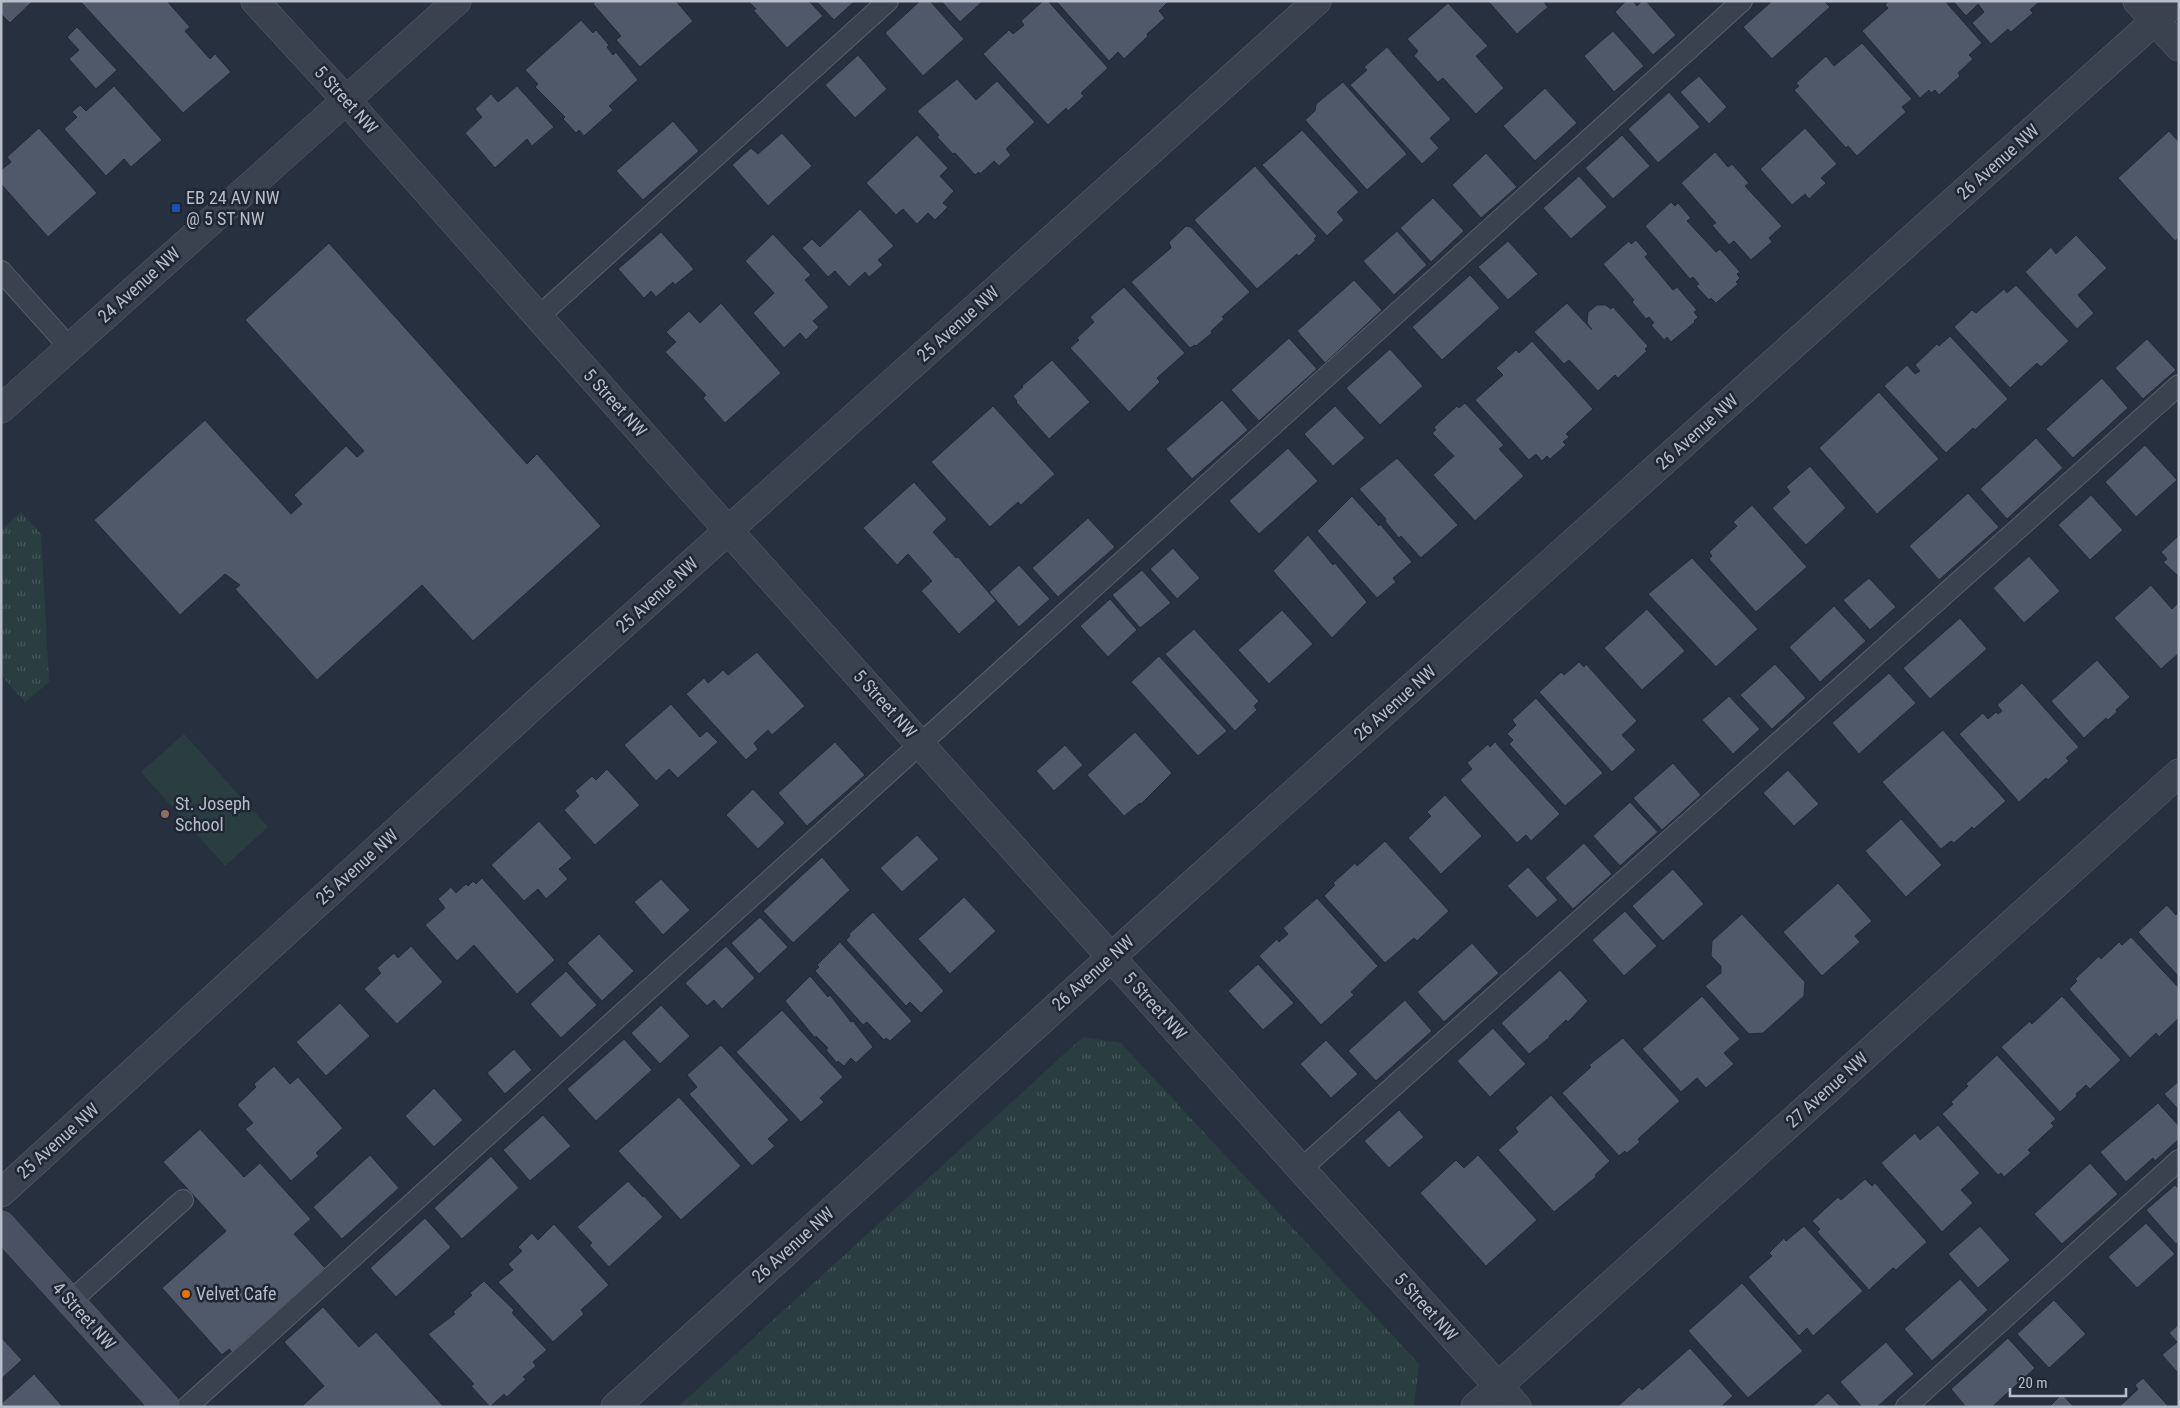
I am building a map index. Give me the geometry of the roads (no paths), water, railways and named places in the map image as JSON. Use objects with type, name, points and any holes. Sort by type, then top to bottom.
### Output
[{"type":"main road","name":"4 Street NW","points":[[1,1225],[166,1407]]},
{"type":"street","name":"5 Street NW","points":[[255,1],[346,100],[729,531],[1301,1169],[1517,1407]]},
{"type":"street","name":"24 Avenue NW","points":[[1,409],[456,1]]},
{"type":"street","name":"25 Avenue NW","points":[[1,1193],[535,704],[1317,1]]},
{"type":"street","points":[[2137,1],[2179,47]]},
{"type":"street","name":"26 Avenue NW","points":[[615,1407],[1111,957],[2178,1]]},
{"type":"street","name":"27 Avenue NW","points":[[1475,1407],[2179,773]]},
{"type":"lane","points":[[538,317],[888,1]]},
{"type":"lane","points":[[187,1407],[920,742],[1742,1]]},
{"type":"lane","points":[[1,271],[70,348]]},
{"type":"lane","points":[[1301,1169],[2179,384]]},
{"type":"lane","points":[[1906,1407],[2179,1160]]},
{"type":"lane","points":[[71,1301],[183,1200]]},
{"type":"place","name":"EB 24 AV NW @ 5 ST NW","points":[[176,208]]},
{"type":"place","name":"St. Joseph School","points":[[165,814]]},
{"type":"place","name":"Velvet Cafe","points":[[186,1294]]}]
